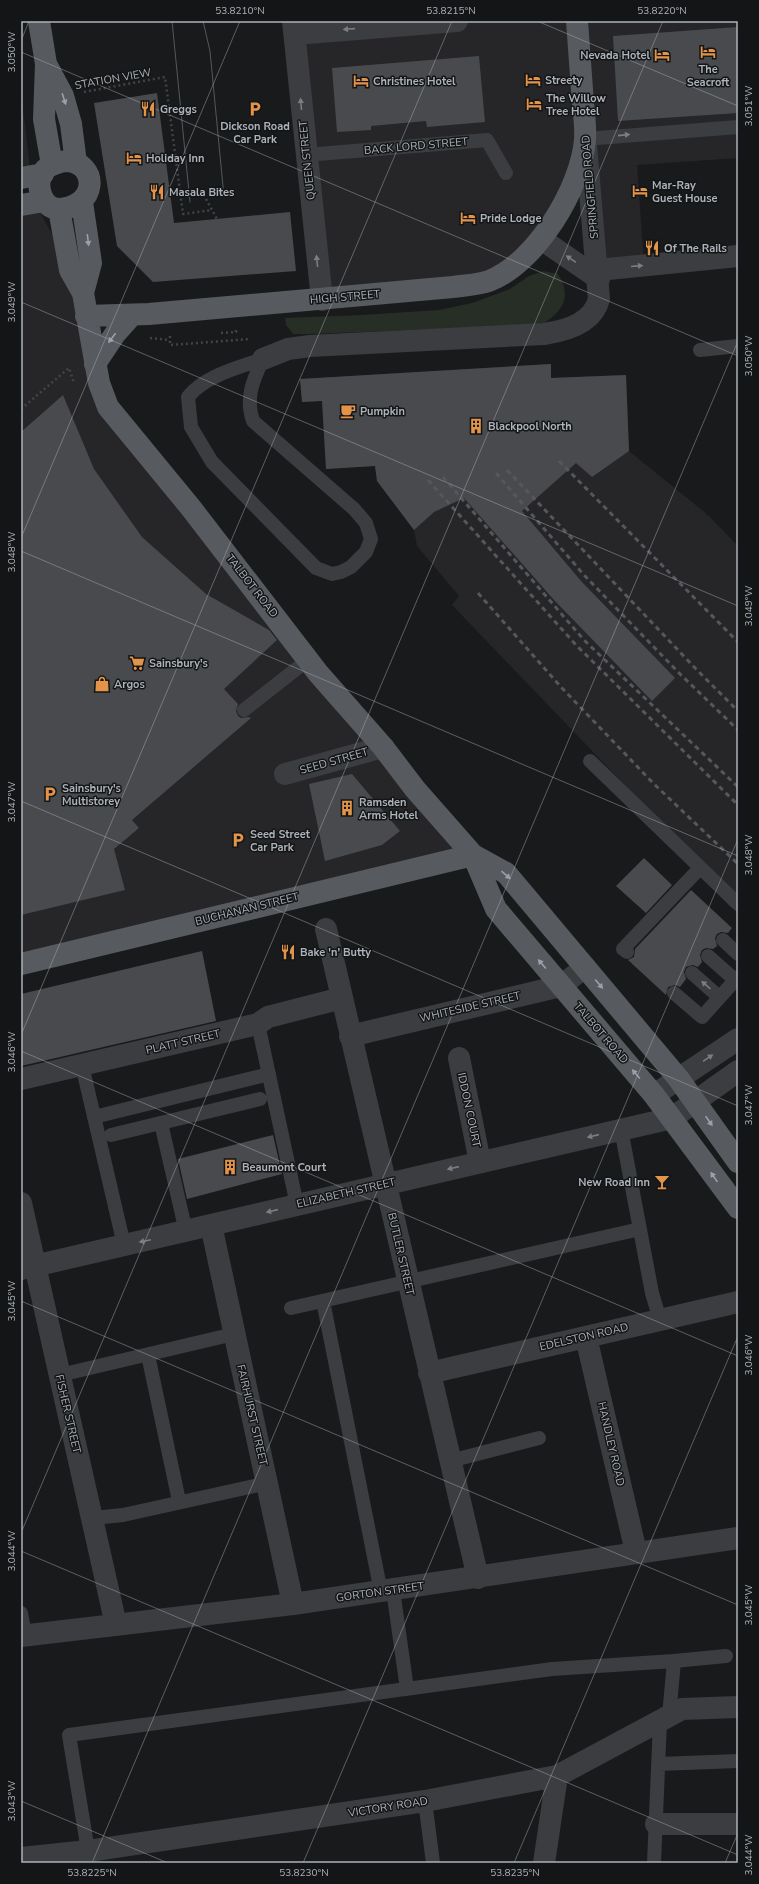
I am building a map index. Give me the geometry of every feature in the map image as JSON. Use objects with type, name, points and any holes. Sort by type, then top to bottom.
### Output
[{"type":"main road","points":[[40,21],[46,64],[44,119],[48,169],[39,187],[51,205]]},
{"type":"main road","name":"SPRINGFIELD ROAD","points":[[577,21],[585,139]]},
{"type":"main road","points":[[21,205],[74,206],[82,202],[88,192],[90,182],[87,172],[76,162],[71,124],[63,96],[46,64]]},
{"type":"main road","name":"HIGH STREET","points":[[86,316],[132,315],[322,300],[453,287],[489,281],[509,270],[542,239],[560,210],[570,190],[580,162],[585,139]]},
{"type":"main road","points":[[21,178],[66,162],[76,162]]},
{"type":"main road","name":"TALBOT ROAD","points":[[82,202],[91,263],[82,292]]},
{"type":"main road","name":"TALBOT ROAD","points":[[51,205],[70,270],[82,292],[97,374],[108,406],[191,508],[309,659],[318,673],[383,747],[415,789],[472,855],[496,909],[654,1095],[718,1184],[738,1208]]},
{"type":"main road","points":[[97,374],[115,334],[132,315]]},
{"type":"main road","name":"TALBOT ROAD","points":[[472,855],[506,873],[678,1078],[738,1162]]},
{"type":"main road","name":"BUCHANAN STREET","points":[[21,964],[472,855]]},
{"type":"street","points":[[294,27],[457,21]]},
{"type":"street","name":"QUEEN STREET","points":[[294,27],[322,300]]},
{"type":"street","name":"SPRINGFIELD ROAD","points":[[263,359],[288,349],[310,346],[544,334],[564,331],[581,322],[590,315],[598,304],[598,275],[585,139]]},
{"type":"street","points":[[542,239],[598,275],[738,256]]},
{"type":"street","name":"SEED STREET","points":[[285,774],[383,747]]},
{"type":"street","name":"BUTLER STREET","points":[[326,929],[478,1578]]},
{"type":"street","name":"WHITESIDE STREET","points":[[350,1036],[561,986],[585,967]]},
{"type":"street","name":"PLATT STREET","points":[[21,1079],[258,1024],[268,1017],[342,998]]},
{"type":"street","points":[[654,1095],[738,1038]]},
{"type":"street","name":"IDDON COURT","points":[[459,1058],[480,1162]]},
{"type":"street","points":[[672,1118],[738,1071]]},
{"type":"street","name":"ELIZABETH STREET","points":[[28,1268],[672,1118]]},
{"type":"street","name":"FISHER STREET","points":[[21,1203],[28,1268],[60,1375],[116,1625]]},
{"type":"street","name":"FAIRHURST STREET","points":[[211,1225],[293,1604]]},
{"type":"street","name":"EDELSTON ROAD","points":[[429,1373],[738,1302]]},
{"type":"street","name":"HANDLEY ROAD","points":[[586,1337],[636,1552]]},
{"type":"street","name":"GORTON STREET","points":[[23,1636],[293,1604],[478,1578],[636,1552],[738,1538]]},
{"type":"street","name":"VICTORY ROAD","points":[[21,1858],[89,1857],[425,1801],[558,1776],[682,1709],[738,1707]]},
{"type":"street","points":[[544,1863],[558,1776]]},
{"type":"street","points":[[656,1824],[738,1824]]},
{"type":"lane","points":[[585,139],[738,127]]},
{"type":"lane","name":"BACK LORD STREET","points":[[306,155],[487,140],[506,173]]},
{"type":"lane","points":[[700,350],[738,346]]},
{"type":"lane","points":[[263,359],[252,380],[249,410],[253,421],[354,509],[366,523],[371,539],[366,552],[351,567],[341,572],[332,574],[316,568],[306,560],[268,518],[212,462],[191,427],[188,397],[194,388],[228,371],[263,359]]},
{"type":"lane","points":[[244,710],[309,659]]},
{"type":"lane","points":[[590,761],[738,904]]},
{"type":"lane","points":[[627,952],[623,949],[643,932],[700,868]]},
{"type":"lane","points":[[722,940],[738,954]]},
{"type":"lane","points":[[674,993],[702,1017],[736,978],[708,956]]},
{"type":"lane","points":[[692,973],[719,997]]},
{"type":"lane","points":[[258,1024],[298,1205]]},
{"type":"lane","points":[[82,1065],[124,1245]]},
{"type":"lane","points":[[94,1117],[269,1074]]},
{"type":"lane","points":[[111,1135],[260,1099]]},
{"type":"lane","points":[[161,1123],[186,1232]]},
{"type":"lane","points":[[621,1129],[652,1293],[660,1320]]},
{"type":"lane","points":[[291,1308],[640,1229]]},
{"type":"lane","points":[[323,1301],[407,1689]]},
{"type":"lane","points":[[60,1375],[234,1334]]},
{"type":"lane","points":[[148,1355],[179,1501]]},
{"type":"lane","points":[[450,1461],[539,1438]]},
{"type":"lane","points":[[92,1518],[123,1515],[179,1501],[268,1483]]},
{"type":"lane","points":[[21,1613],[23,1636]]},
{"type":"lane","points":[[89,1857],[68,1735],[552,1669],[726,1656]]},
{"type":"lane","points":[[654,1863],[658,1764],[674,1661]]},
{"type":"lane","points":[[658,1764],[738,1761]]},
{"type":"lane","points":[[425,1801],[433,1863]]},
{"type":"path","name":"STATION VIEW","points":[[63,96],[165,77],[183,214],[212,210]]},
{"type":"path","points":[[206,199],[217,219]]},
{"type":"path","points":[[214,333],[236,332],[236,324]]},
{"type":"path","points":[[176,335],[168,336],[170,345],[253,339]]},
{"type":"path","points":[[21,409],[69,368],[78,396],[97,374]]},
{"type":"shaded area","points":[[293,21],[738,21],[738,158],[637,165],[644,264],[598,270],[580,163],[509,270],[322,300]]},
{"type":"shaded area","points":[[21,92],[31,176],[21,178]]},
{"type":"shaded area","points":[[35,203],[57,243],[99,383],[473,855],[21,964],[21,205]]},
{"type":"shaded area","points":[[543,271],[558,274],[565,290],[565,297],[563,304],[555,315],[541,325],[293,334],[286,325],[285,318],[439,310],[472,303],[510,289],[529,276]]},
{"type":"shaded area","points":[[551,364],[551,378],[626,375],[629,451],[708,515],[738,546],[738,894],[693,856],[452,605],[459,596],[417,546],[414,530],[377,481],[375,466],[326,469],[322,401],[302,402],[300,379]]},
{"type":"building","points":[[738,27],[738,113],[618,121],[613,36]]},
{"type":"building","points":[[479,56],[485,122],[427,127],[426,121],[371,126],[371,130],[337,132],[332,68]]},
{"type":"building","name":"Holiday Inn","points":[[157,93],[174,223],[290,212],[296,271],[153,282],[117,246],[94,103]]},
{"type":"building","points":[[551,364],[551,378],[626,375],[629,451],[592,477],[576,463],[522,511],[581,581],[675,678],[652,701],[554,600],[464,498],[434,512],[414,530],[377,481],[375,466],[326,469],[322,401],[302,402],[300,379]]},
{"type":"building","name":"Sainsbury's","points":[[63,395],[94,469],[142,537],[206,594],[269,630],[277,640],[224,689],[238,704],[236,711],[238,716],[241,718],[251,718],[132,820],[139,828],[114,849],[125,890],[21,915],[21,432]]},
{"type":"building","name":"Ramsden Arms Hotel","points":[[352,774],[400,831],[382,845],[325,861],[309,784]]},
{"type":"building","points":[[644,858],[672,885],[646,913],[616,886]]},
{"type":"building","points":[[691,890],[732,928],[728,933],[721,932],[717,934],[715,938],[717,946],[713,949],[706,948],[702,950],[700,955],[702,962],[698,967],[693,965],[686,967],[684,972],[686,979],[680,987],[675,985],[668,987],[666,995],[628,960],[634,957],[635,949]]},
{"type":"building","points":[[202,951],[216,1021],[21,1066],[21,994]]},
{"type":"building","name":"Beaumont Court","points":[[273,1135],[282,1174],[187,1199],[178,1159]]},
{"type":"tram line","points":[[172,21],[190,202]]},
{"type":"tram line","points":[[203,21],[210,51],[224,197]]},
{"type":"railway","points":[[559,461],[738,642]]},
{"type":"railway","points":[[507,470],[696,669],[738,711]]},
{"type":"railway","points":[[496,473],[584,575],[681,675],[738,730]]},
{"type":"railway","points":[[443,477],[584,640],[738,787]]},
{"type":"railway","points":[[428,480],[576,645],[738,805]]},
{"type":"railway","points":[[478,593],[561,687],[653,783],[738,864]]},
{"type":"place","name":"The Seacroft","points":[[708,52]]},
{"type":"place","name":"Nevada Hotel","points":[[662,55]]},
{"type":"place","name":"Streety","points":[[533,80]]},
{"type":"place","name":"Christines Hotel","points":[[361,81]]},
{"type":"place","name":"The Willow Tree Hotel","points":[[534,104]]},
{"type":"place","name":"Greggs","points":[[148,109]]},
{"type":"place","name":"Dickson Road Car Park","points":[[255,109]]},
{"type":"place","name":"Holiday Inn","points":[[134,158]]},
{"type":"place","name":"Mar-Ray Guest House","points":[[640,191]]},
{"type":"place","name":"Masala Bites","points":[[157,192]]},
{"type":"place","name":"Pride Lodge","points":[[468,218]]},
{"type":"place","name":"Of The Rails","points":[[652,248]]},
{"type":"place","name":"Pumpkin","points":[[348,411]]},
{"type":"place","name":"Blackpool North","points":[[476,426]]},
{"type":"place","name":"Sainsbury's","points":[[137,663]]},
{"type":"place","name":"Argos","points":[[102,684]]},
{"type":"place","name":"Sainsbury's Multistorey","points":[[50,794]]},
{"type":"place","name":"Ramsden Arms Hotel","points":[[347,808]]},
{"type":"place","name":"Seed Street Car Park","points":[[238,840]]},
{"type":"place","name":"Bake 'n' Butty","points":[[288,952]]},
{"type":"place","name":"Beaumont Court","points":[[230,1167]]},
{"type":"place","name":"New Road Inn","points":[[662,1182]]}]
